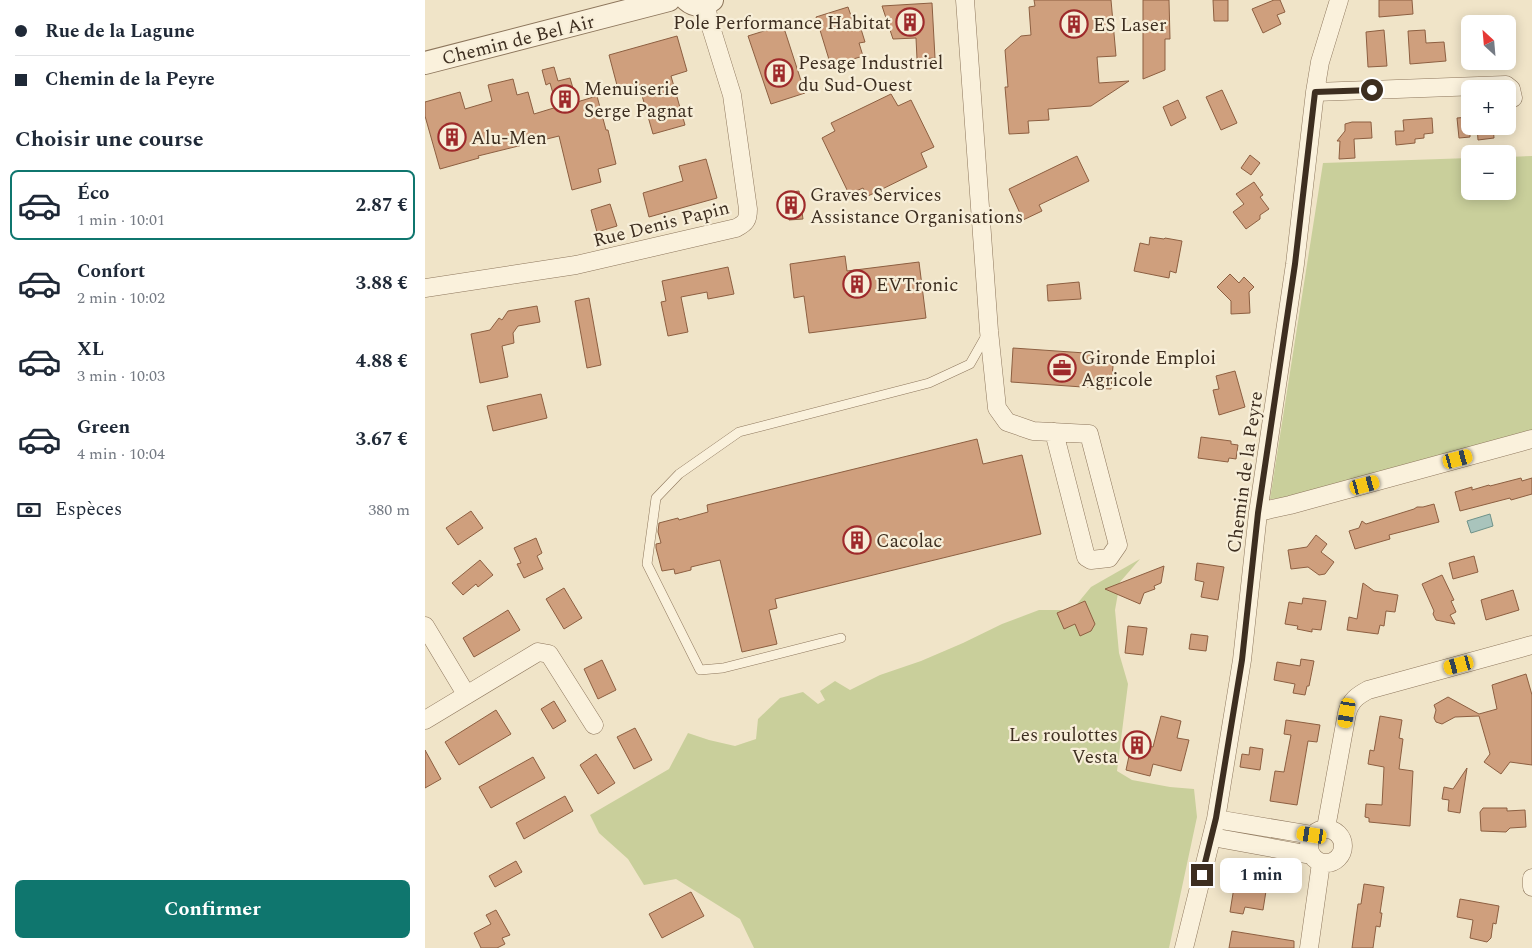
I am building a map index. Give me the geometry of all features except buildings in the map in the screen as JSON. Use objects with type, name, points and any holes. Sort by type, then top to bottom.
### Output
[{"type":"street","name":"Chemin de Bel Air","points":[[425,63],[669,0]]},
{"type":"street","points":[[965,0],[989,332],[997,408],[1007,422],[1033,431],[1054,432],[1089,434],[1118,545],[1109,558],[1091,560],[1085,557],[1054,432]]},
{"type":"street","name":"Chemin de la Peyre","points":[[1184,948],[1216,819],[1242,660],[1258,512],[1295,264],[1315,92],[1320,62],[1339,0]]},
{"type":"street","name":"Rue Denis Papin","points":[[425,288],[576,265],[736,228],[748,219],[732,95],[702,1]]},
{"type":"street","points":[[1315,92],[1461,87]]},
{"type":"street","points":[[1258,512],[1290,506],[1532,439]]},
{"type":"street","points":[[425,626],[466,694]]},
{"type":"street","points":[[1309,948],[1316,859],[1308,845],[1319,832],[1349,705],[1355,698],[1368,690],[1532,645]]},
{"type":"street","points":[[425,720],[538,652],[549,654],[594,725]]},
{"type":"street","points":[[1212,837],[1332,862],[1337,859],[1343,850],[1340,835],[1331,829],[1319,832],[1216,819]]},
{"type":"street","points":[[1532,878],[1532,887]]},
{"type":"lane","points":[[841,638],[723,668],[700,670],[647,564],[656,498],[679,474],[739,432],[929,383],[970,364],[989,332]]},
{"type":"green space","points":[[1532,156],[1532,432],[1289,498],[1270,499],[1323,163],[1461,158],[1461,200],[1516,200],[1516,157]]},
{"type":"green space","points":[[1140,559],[1120,582],[1115,610],[1119,653],[1128,684],[1117,771],[1132,780],[1194,789],[1197,817],[1169,948],[754,948],[740,919],[676,879],[644,885],[628,859],[599,833],[590,815],[669,769],[688,733],[735,746],[756,739],[758,719],[780,698],[803,692],[818,704],[825,700],[820,691],[835,681],[850,690],[880,675],[921,661],[1002,624],[1039,610],[1072,610],[1091,587]]},
{"type":"water","points":[[1490,514],[1493,526],[1471,533],[1467,521]]},
{"type":"place","name":"Pole Performance Habitat","points":[[910,22]]},
{"type":"place","name":"ES Laser","points":[[1074,24]]},
{"type":"place","name":"Pesage Industriel du Sud-Ouest","points":[[779,73]]},
{"type":"place","name":"Menuiserie Serge Pagnat","points":[[565,99]]},
{"type":"place","name":"Alu-Men","points":[[452,137]]},
{"type":"place","name":"Graves Services Assistance Organisations","points":[[791,205]]},
{"type":"place","name":"EVTronic","points":[[857,284]]},
{"type":"place","name":"Gironde Emploi Agricole","points":[[1062,368]]},
{"type":"place","name":"Cacolac","points":[[857,540]]},
{"type":"place","name":"Les roulottes Vesta","points":[[1137,745]]},
{"type":"route","points":[[1202,875],[1216,818],[1242,660],[1258,513],[1295,264],[1315,92],[1372,90]]}]
